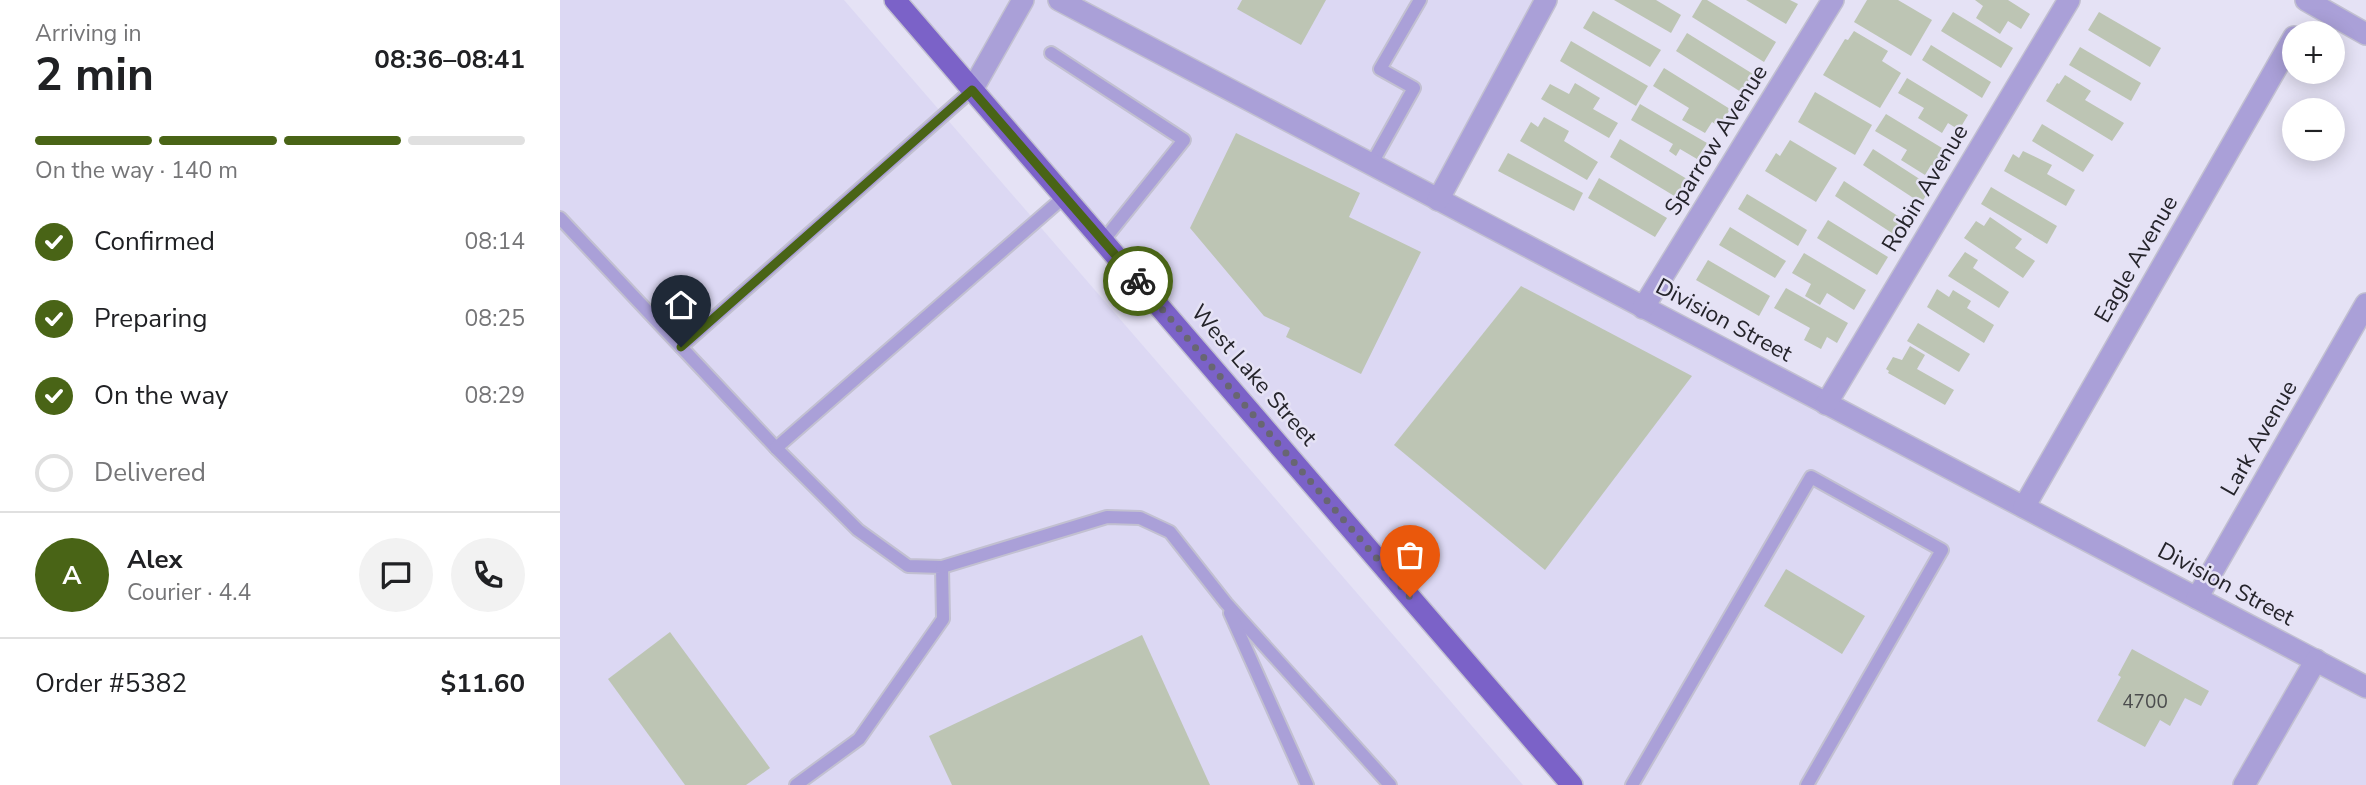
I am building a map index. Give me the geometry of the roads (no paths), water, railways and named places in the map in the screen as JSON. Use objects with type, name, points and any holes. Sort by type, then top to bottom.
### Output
[{"type":"main road","name":"West Lake Street","points":[[895,0],[1572,785]]},
{"type":"street","points":[[972,90],[1023,0]]},
{"type":"street","name":"Division Street","points":[[1059,0],[1826,404],[2365,683]]},
{"type":"street","points":[[1438,200],[1546,0]]},
{"type":"street","name":"Sparrow Avenue","points":[[1643,308],[1833,0]]},
{"type":"street","name":"Robin Avenue","points":[[1826,404],[2069,0]]},
{"type":"street","points":[[2309,2],[2366,34]]},
{"type":"street","name":"Eagle Avenue","points":[[2301,21],[2309,2]]},
{"type":"street","name":"Eagle Avenue","points":[[2024,507],[2282,58]]},
{"type":"street","name":"Lark Avenue","points":[[2197,598],[2366,304]]},
{"type":"street","points":[[2244,785],[2316,660]]},
{"type":"lane","points":[[1371,165],[1414,88],[1380,69],[1420,0]]},
{"type":"lane","points":[[1051,53],[1184,140],[1103,241]]},
{"type":"lane","points":[[681,347],[972,90]]},
{"type":"lane","points":[[776,448],[1064,197]]},
{"type":"lane","points":[[560,218],[776,448],[858,530],[908,566],[942,567],[1107,517],[1140,519],[1170,532],[1226,603],[1390,785]]},
{"type":"lane","points":[[1632,785],[1811,477],[1942,550],[1807,785]]},
{"type":"lane","points":[[796,785],[859,739],[943,619],[942,567]]},
{"type":"lane","points":[[1226,603],[1307,785]]}]
